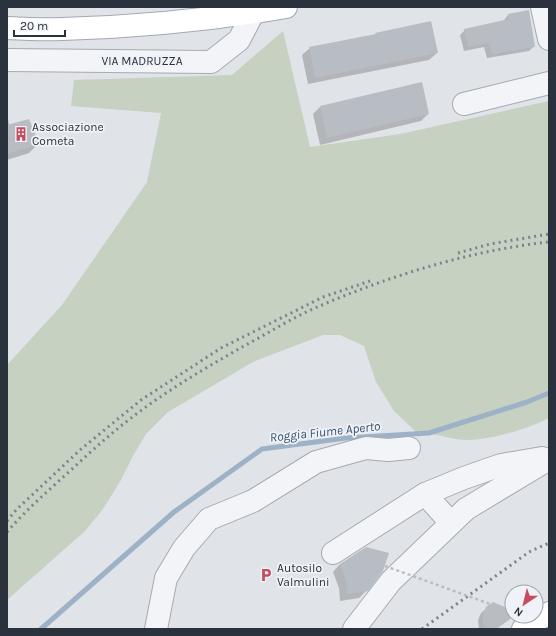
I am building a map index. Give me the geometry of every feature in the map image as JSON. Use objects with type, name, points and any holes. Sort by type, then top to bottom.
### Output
[{"type":"main road","points":[[7,28],[61,30],[151,25],[253,13],[286,7]]},
{"type":"main road","points":[[526,628],[549,613]]},
{"type":"street","points":[[542,7],[549,39]]},
{"type":"street","name":"VIA MADRUZZA","points":[[7,60],[211,62],[239,40],[253,13]]},
{"type":"street","points":[[464,104],[549,83]]},
{"type":"street","points":[[156,629],[166,578],[184,548],[209,519],[253,501],[316,462],[366,448],[388,450],[409,448]]},
{"type":"street","points":[[333,553],[425,494],[501,465],[549,458]]},
{"type":"street","points":[[354,629],[391,581],[466,509],[549,458]]},
{"type":"street","points":[[425,494],[451,523]]},
{"type":"path","points":[[385,566],[490,604]]},
{"type":"green space","points":[[283,31],[310,147],[400,134],[549,101],[549,418],[509,433],[476,440],[461,440],[431,434],[418,434],[394,411],[376,382],[364,346],[340,335],[323,335],[253,362],[168,412],[146,434],[103,509],[85,531],[7,600],[7,365],[62,305],[147,182],[161,113],[71,106],[74,80],[232,75]]},
{"type":"building","points":[[529,10],[535,47],[492,54],[489,43],[468,47],[464,29],[509,19],[508,14]]},
{"type":"building","points":[[431,21],[438,53],[315,78],[309,47],[376,34],[375,33]]},
{"type":"building","points":[[422,82],[429,114],[327,138],[320,106]]},
{"type":"building","name":"Associazione Cometa","points":[[29,119],[39,144],[7,154],[7,125]]},
{"type":"building","points":[[366,547],[389,553],[383,571],[368,591],[347,594],[346,580],[340,564]]},
{"type":"building","points":[[493,602],[504,607],[504,623],[496,629],[486,629],[483,623],[483,614],[486,607]]},
{"type":"waterway","name":"Roggia Fiume Aperto","points":[[41,629],[174,512],[262,449],[346,438],[429,433],[527,402],[549,393]]},
{"type":"railway","points":[[458,253],[490,244],[549,234]]},
{"type":"railway","points":[[7,532],[38,500],[90,452],[142,410],[209,366],[292,319],[349,294],[433,265],[491,251],[549,242]]},
{"type":"railway","points":[[7,521],[16,510],[80,450],[141,400],[221,348],[323,297],[370,281]]},
{"type":"railway","points":[[422,629],[529,552],[549,543]]},
{"type":"place","name":"Associazione Cometa","points":[[21,134]]},
{"type":"place","name":"Autosilo Valmulini","points":[[266,575]]}]
